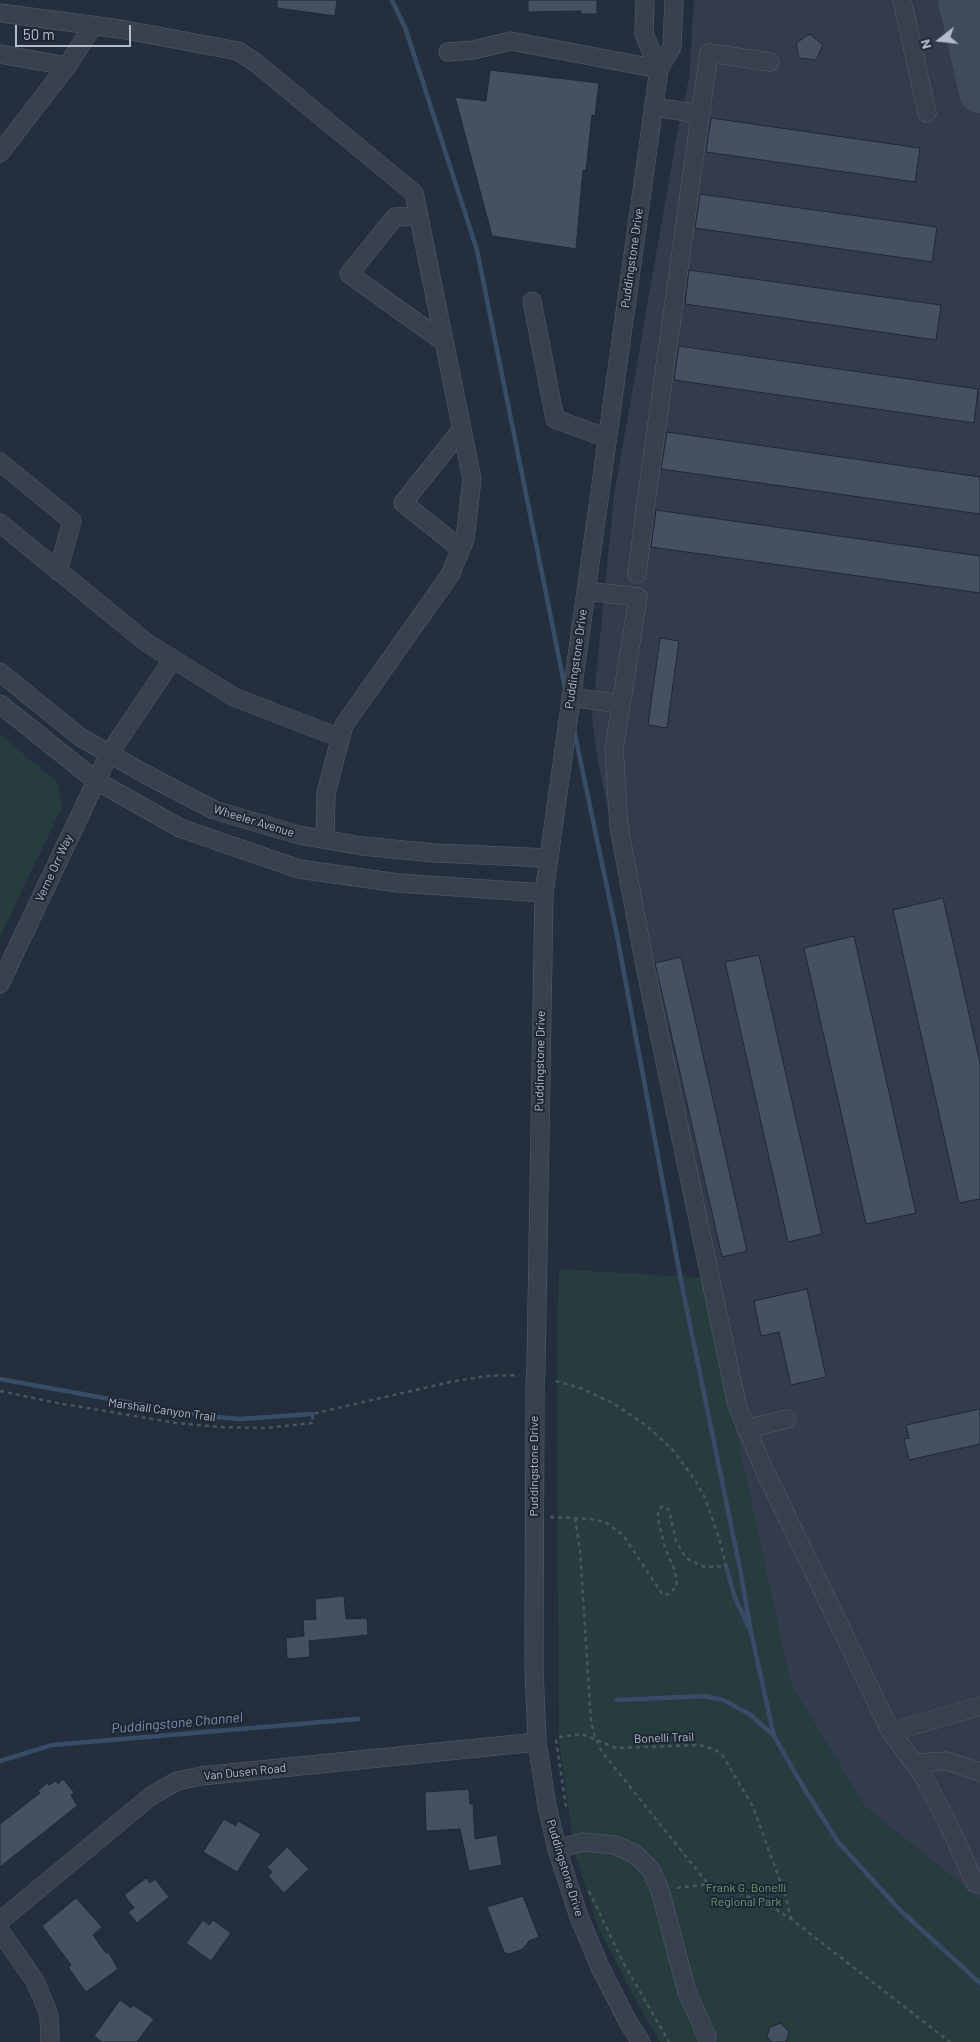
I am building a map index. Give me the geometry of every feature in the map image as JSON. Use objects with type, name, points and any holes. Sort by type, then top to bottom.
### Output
[{"type":"street","name":"Puddingstone Drive","points":[[644,0],[644,34],[658,69]]},
{"type":"street","name":"Puddingstone Drive","points":[[641,2042],[629,2024],[600,1966],[579,1917],[557,1849],[547,1806],[538,1742],[534,1668],[535,1376],[544,893],[658,69],[672,47],[674,0]]},
{"type":"street","points":[[902,0],[927,113]]},
{"type":"street","points":[[0,14],[93,26],[238,51],[256,62],[414,192],[472,479],[465,539],[450,576],[344,725],[326,793],[325,839]]},
{"type":"street","points":[[0,153],[67,66],[93,26]]},
{"type":"street","points":[[448,52],[473,50],[511,41],[658,69]]},
{"type":"street","points":[[637,574],[710,53],[770,62]]},
{"type":"street","points":[[0,54],[67,66]]},
{"type":"street","points":[[653,107],[701,114]]},
{"type":"street","points":[[419,216],[395,217],[349,274],[444,342]]},
{"type":"street","points":[[532,300],[555,419],[607,438]]},
{"type":"street","points":[[461,548],[403,503],[462,429]]},
{"type":"street","points":[[0,462],[72,521],[58,571]]},
{"type":"street","points":[[0,523],[147,643],[234,697],[340,738]]},
{"type":"street","points":[[586,591],[638,597],[614,749],[619,827],[645,966],[737,1405],[763,1467],[891,1732],[922,1774],[950,1828],[975,1883],[980,1884]]},
{"type":"street","name":"Verne Orr Way","points":[[0,984],[95,780],[109,754],[173,659]]},
{"type":"street","name":"Wheeler Avenue","points":[[0,672],[80,737],[144,774],[214,810],[299,835],[362,846],[434,853],[548,858]]},
{"type":"street","points":[[571,697],[621,704]]},
{"type":"street","points":[[0,704],[95,780],[180,828],[299,869],[398,883],[544,893]]},
{"type":"street","points":[[746,1429],[787,1419]]},
{"type":"street","points":[[891,1732],[980,1706]]},
{"type":"street","name":"Van Dusen Road","points":[[0,1921],[151,1796],[177,1781],[201,1776],[538,1742]]},
{"type":"street","points":[[914,1763],[947,1761],[980,1772]]},
{"type":"street","points":[[557,1849],[583,1842],[615,1846],[635,1854],[651,1870],[660,1890],[687,1992],[707,2036]]},
{"type":"street","points":[[0,1931],[35,1981],[49,2015],[50,2042]]},
{"type":"path","name":"Marshall Canyon Trail","points":[[0,1391],[176,1423],[219,1427],[265,1428],[313,1423],[312,1414]]},
{"type":"path","points":[[534,1518],[575,1518],[605,1522],[623,1535],[663,1595],[669,1594],[677,1586],[675,1571],[665,1548],[659,1523],[658,1513],[659,1509],[663,1506],[669,1510],[676,1541],[686,1558],[704,1566],[726,1566]]},
{"type":"path","points":[[575,1518],[580,1550],[591,1722],[595,1738],[602,1752],[708,1884]]},
{"type":"path","name":"Bonelli Trail","points":[[566,1808],[556,1740],[565,1735],[575,1734],[595,1738],[616,1748],[709,1746],[718,1751],[753,1807],[786,1897],[791,1919]]},
{"type":"path","points":[[660,1890],[708,1884],[736,1891],[791,1919],[950,2042]]},
{"type":"path","points":[[588,1888],[623,1962],[669,2042]]},
{"type":"shaded area","points":[[694,0],[980,0],[980,1899],[864,1806],[790,1683],[673,1141],[597,755],[592,718],[614,496],[676,140],[689,78]]},
{"type":"green space","points":[[0,734],[56,781],[63,805],[0,937]]},
{"type":"green space","name":"Frank G. Bonelli Regional Park","points":[[559,1269],[703,1278],[790,1683],[864,1806],[980,1899],[980,2042],[660,2042],[635,1999],[598,1927],[575,1854],[559,1740],[557,1354]]},
{"type":"building","points":[[277,0],[337,0],[335,16],[277,8]]},
{"type":"building","points":[[528,0],[597,0],[597,14],[581,14],[581,11],[528,12]]},
{"type":"building","points":[[810,34],[823,45],[816,60],[799,58],[796,43]]},
{"type":"building","points":[[490,70],[599,83],[595,116],[592,115],[586,171],[583,170],[576,249],[492,236],[455,97],[486,101]]},
{"type":"building","points":[[711,118],[920,148],[915,182],[706,152]]},
{"type":"building","points":[[700,194],[937,227],[932,262],[695,228]]},
{"type":"building","points":[[689,270],[941,305],[936,340],[685,304]]},
{"type":"building","points":[[679,346],[978,389],[974,423],[674,380]]},
{"type":"building","points":[[667,432],[980,477],[980,514],[661,469]]},
{"type":"building","points":[[656,510],[980,556],[980,593],[651,547]]},
{"type":"building","points":[[660,638],[679,641],[667,728],[648,725]]},
{"type":"building","points":[[943,898],[980,1063],[980,1199],[959,1203],[893,910]]},
{"type":"building","points":[[854,936],[916,1213],[866,1224],[804,948]]},
{"type":"building","points":[[759,955],[822,1234],[788,1242],[725,962]]},
{"type":"building","points":[[681,957],[747,1251],[722,1257],[655,963]]},
{"type":"building","points":[[807,1289],[826,1377],[791,1385],[779,1332],[761,1336],[754,1301]]},
{"type":"building","points":[[980,1409],[980,1444],[909,1460],[904,1439],[909,1438],[906,1425]]},
{"type":"building","points":[[344,1596],[346,1619],[367,1618],[368,1635],[309,1641],[310,1657],[287,1659],[286,1638],[304,1636],[303,1620],[316,1619],[315,1599]]},
{"type":"building","points":[[63,1779],[74,1792],[71,1795],[77,1806],[0,1867],[0,1824],[40,1793],[38,1791],[47,1783],[49,1785],[56,1781],[58,1784]]},
{"type":"building","points":[[469,1789],[470,1804],[473,1804],[475,1839],[497,1835],[502,1865],[469,1871],[460,1829],[426,1831],[425,1792]]},
{"type":"building","points":[[224,1819],[236,1826],[238,1821],[261,1834],[237,1872],[203,1852]]},
{"type":"building","points":[[287,1847],[309,1869],[284,1893],[268,1876],[272,1872],[267,1867]]},
{"type":"building","points":[[146,1878],[150,1883],[155,1879],[169,1897],[137,1923],[128,1912],[134,1908],[124,1895]]},
{"type":"building","points":[[523,1896],[539,1937],[529,1941],[523,1949],[509,1954],[504,1952],[487,1907]]},
{"type":"building","points":[[76,1898],[102,1927],[93,1935],[106,1953],[109,1953],[118,1969],[86,1992],[68,1967],[71,1965],[42,1926]]},
{"type":"building","points":[[203,1920],[209,1925],[213,1920],[231,1933],[211,1961],[186,1943]]},
{"type":"building","points":[[120,2000],[131,2008],[133,2005],[154,2019],[137,2042],[102,2042],[94,2036]]},
{"type":"building","points":[[781,2023],[789,2032],[786,2042],[772,2042],[767,2037],[770,2027]]},
{"type":"waterway","points":[[392,0],[406,30],[477,250],[565,688]]},
{"type":"waterway","points":[[574,730],[617,935],[682,1286],[740,1569],[751,1632],[774,1736],[838,1842],[900,1910],[980,1983]]},
{"type":"waterway","points":[[0,1379],[203,1416],[240,1419],[312,1414]]},
{"type":"waterway","points":[[726,1566],[735,1598],[749,1627]]},
{"type":"waterway","name":"Puddingstone Channel","points":[[617,1700],[705,1696],[723,1700],[751,1715],[773,1735]]},
{"type":"waterway","name":"Puddingstone Channel","points":[[0,1761],[52,1745],[358,1719]]},
{"type":"taxiway","points":[[959,0],[980,92]]}]
